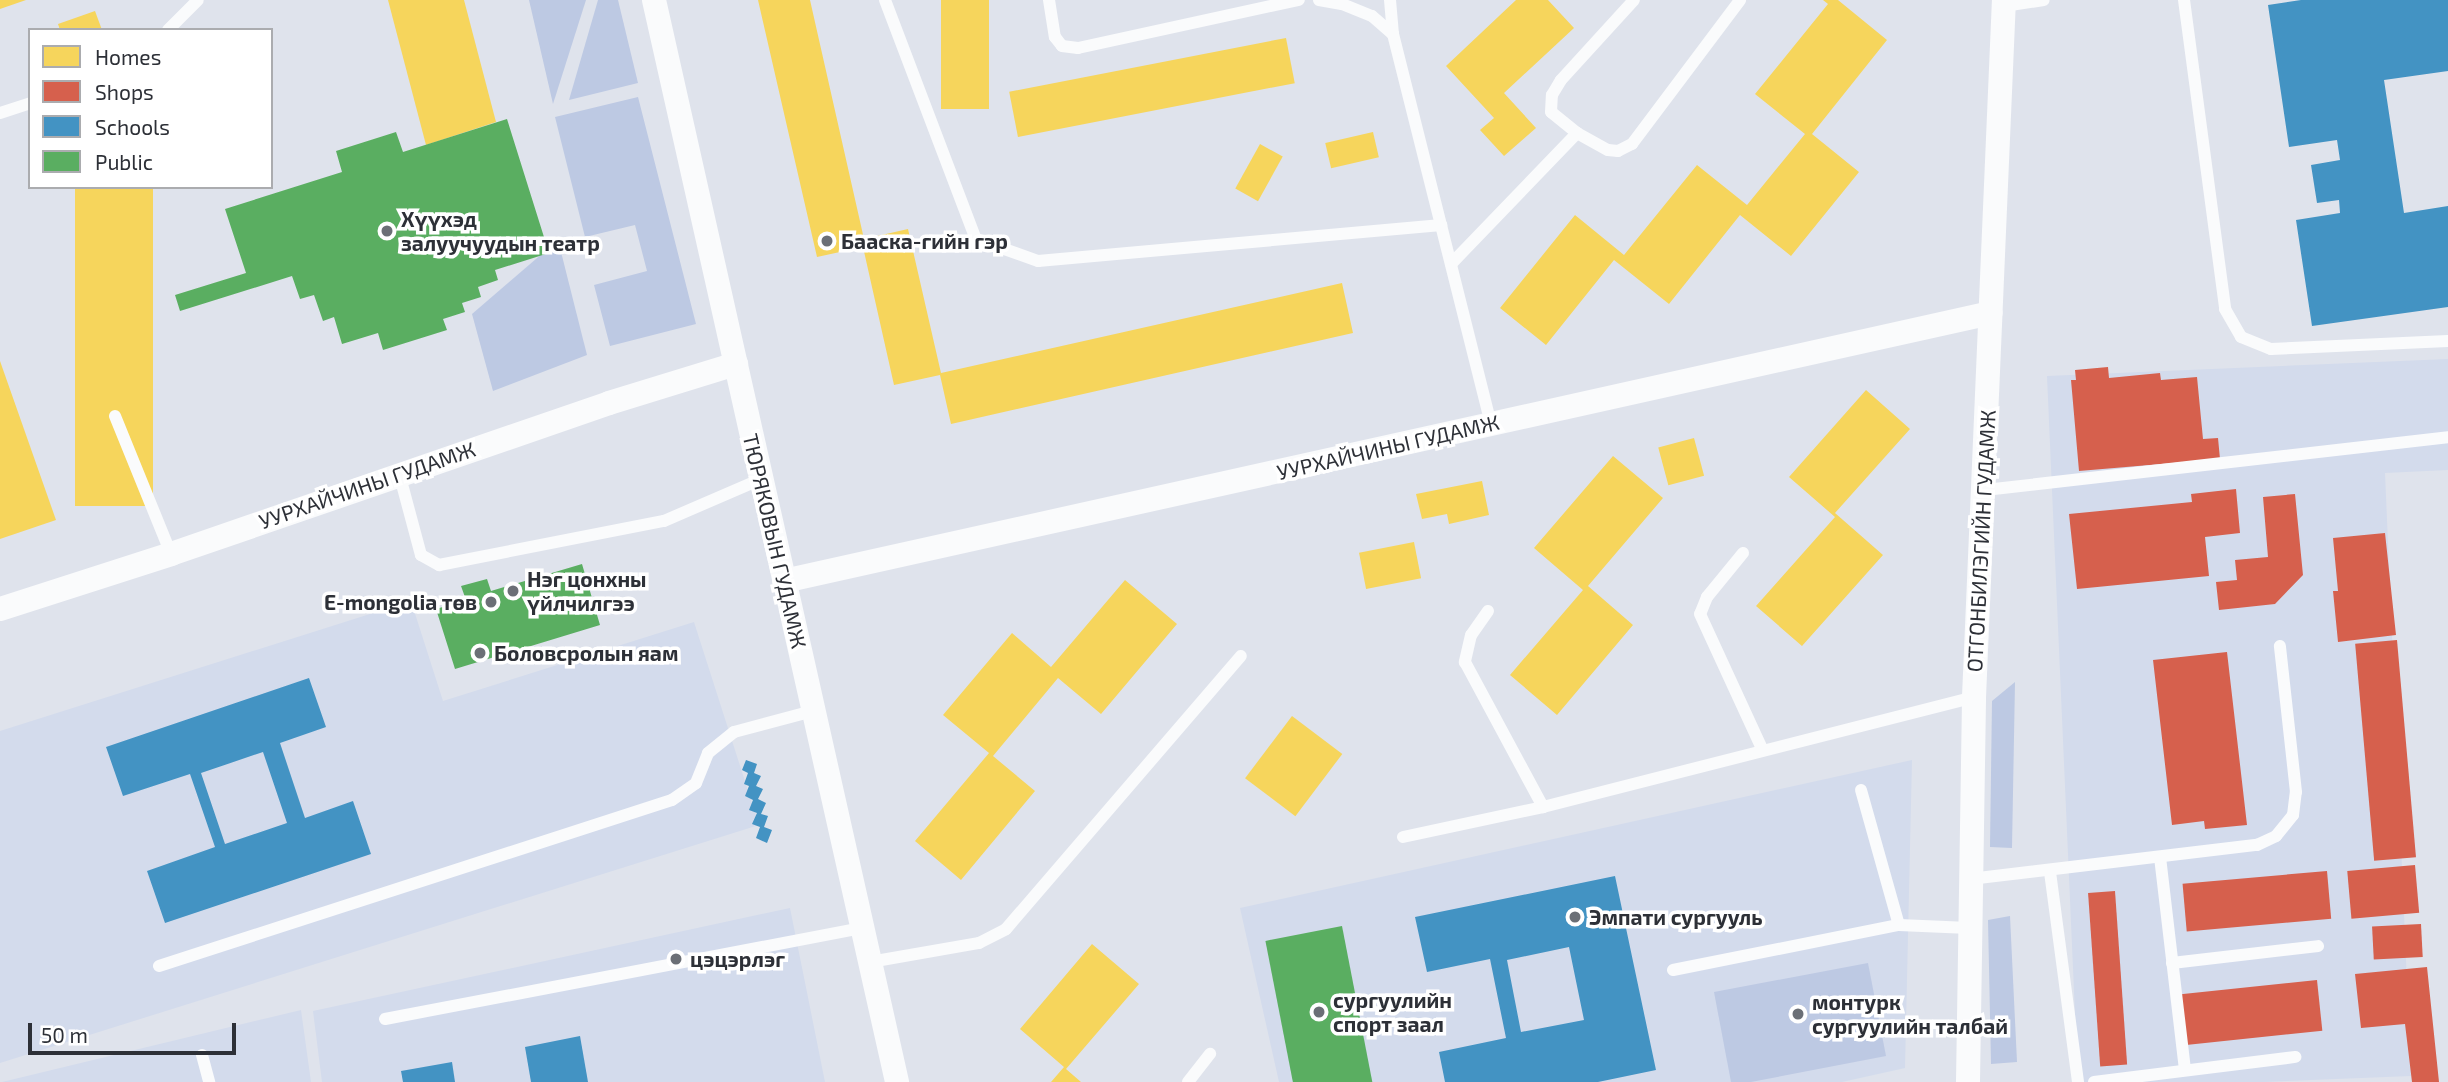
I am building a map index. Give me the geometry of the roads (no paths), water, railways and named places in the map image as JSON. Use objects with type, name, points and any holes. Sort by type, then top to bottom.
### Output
[{"type":"street","name":"ТЮРЯКОВЫН ГУДАМЖ","points":[[654,0],[897,1082]]},
{"type":"street","name":"ОТГОНБИЛЭГИЙН ГУДАМЖ","points":[[1968,1082],[1969,879],[1974,697],[2004,3]]},
{"type":"street","name":"УУРХАЙЧИНЫ ГУДАМЖ","points":[[784,581],[1991,313]]},
{"type":"street","name":"УУРХАЙЧИНЫ ГУДАМЖ","points":[[0,610],[171,554],[399,473],[736,364]]},
{"type":"lane","points":[[170,28],[198,0]]},
{"type":"lane","points":[[885,0],[976,239],[1038,261],[1441,225]]},
{"type":"lane","points":[[1049,0],[1055,37],[1062,46],[1078,48],[1299,0]]},
{"type":"lane","points":[[1319,0],[1342,4],[1372,16],[1393,34]]},
{"type":"lane","points":[[1390,0],[1393,34],[1491,424]]},
{"type":"lane","points":[[1634,0],[1561,80],[1552,95],[1551,112],[1577,133],[1608,150],[1618,151],[1632,144],[1740,0]]},
{"type":"lane","points":[[2004,3],[2044,0]]},
{"type":"lane","points":[[2184,0],[2225,309],[2241,337],[2271,349],[2448,341]]},
{"type":"lane","points":[[0,113],[28,104]]},
{"type":"lane","points":[[1451,264],[1577,133]]},
{"type":"lane","points":[[115,416],[171,554]]},
{"type":"lane","points":[[1985,490],[2448,437]]},
{"type":"lane","points":[[399,473],[421,555],[439,565],[664,521],[761,479]]},
{"type":"lane","points":[[1743,553],[1707,597],[1700,614],[1762,749]]},
{"type":"lane","points":[[1488,611],[1471,635],[1465,662],[1542,807]]},
{"type":"lane","points":[[1969,879],[2050,872],[2257,845],[2276,836],[2293,815],[2296,792],[2280,646]]},
{"type":"lane","points":[[870,962],[979,943],[1006,929],[1241,656]]},
{"type":"lane","points":[[1404,837],[1542,807],[1974,697]]},
{"type":"lane","points":[[159,966],[672,800],[696,783],[708,753],[734,732],[813,711]]},
{"type":"lane","points":[[1861,790],[1899,925]]},
{"type":"lane","points":[[2160,858],[2185,1070]]},
{"type":"lane","points":[[2050,872],[2078,1082]]},
{"type":"lane","points":[[1673,970],[1899,925],[1969,928]]},
{"type":"lane","points":[[385,1019],[862,928]]},
{"type":"lane","points":[[2172,963],[2318,946]]},
{"type":"lane","points":[[1188,1082],[1210,1054]]},
{"type":"lane","points":[[202,1055],[209,1082]]},
{"type":"lane","points":[[2094,1082],[2295,1057]]},
{"type":"place","name":"Хүүхэд залуучуудын театр","points":[[387,231]]},
{"type":"place","name":"Бааска-гийн гэр","points":[[827,241]]},
{"type":"place","name":"Нэг цонхны үйлчилгээ","points":[[513,591]]},
{"type":"place","name":"E-mongolia төв","points":[[491,602]]},
{"type":"place","name":"Боловсролын яам","points":[[480,653]]},
{"type":"place","name":"Эмпати сургууль","points":[[1575,917]]},
{"type":"place","name":"цэцэрлэг","points":[[676,959]]},
{"type":"place","name":"сургуулийн спорт заал","points":[[1319,1012]]},
{"type":"place","name":"монтурк сургуулийн талбай","points":[[1798,1014]]}]
